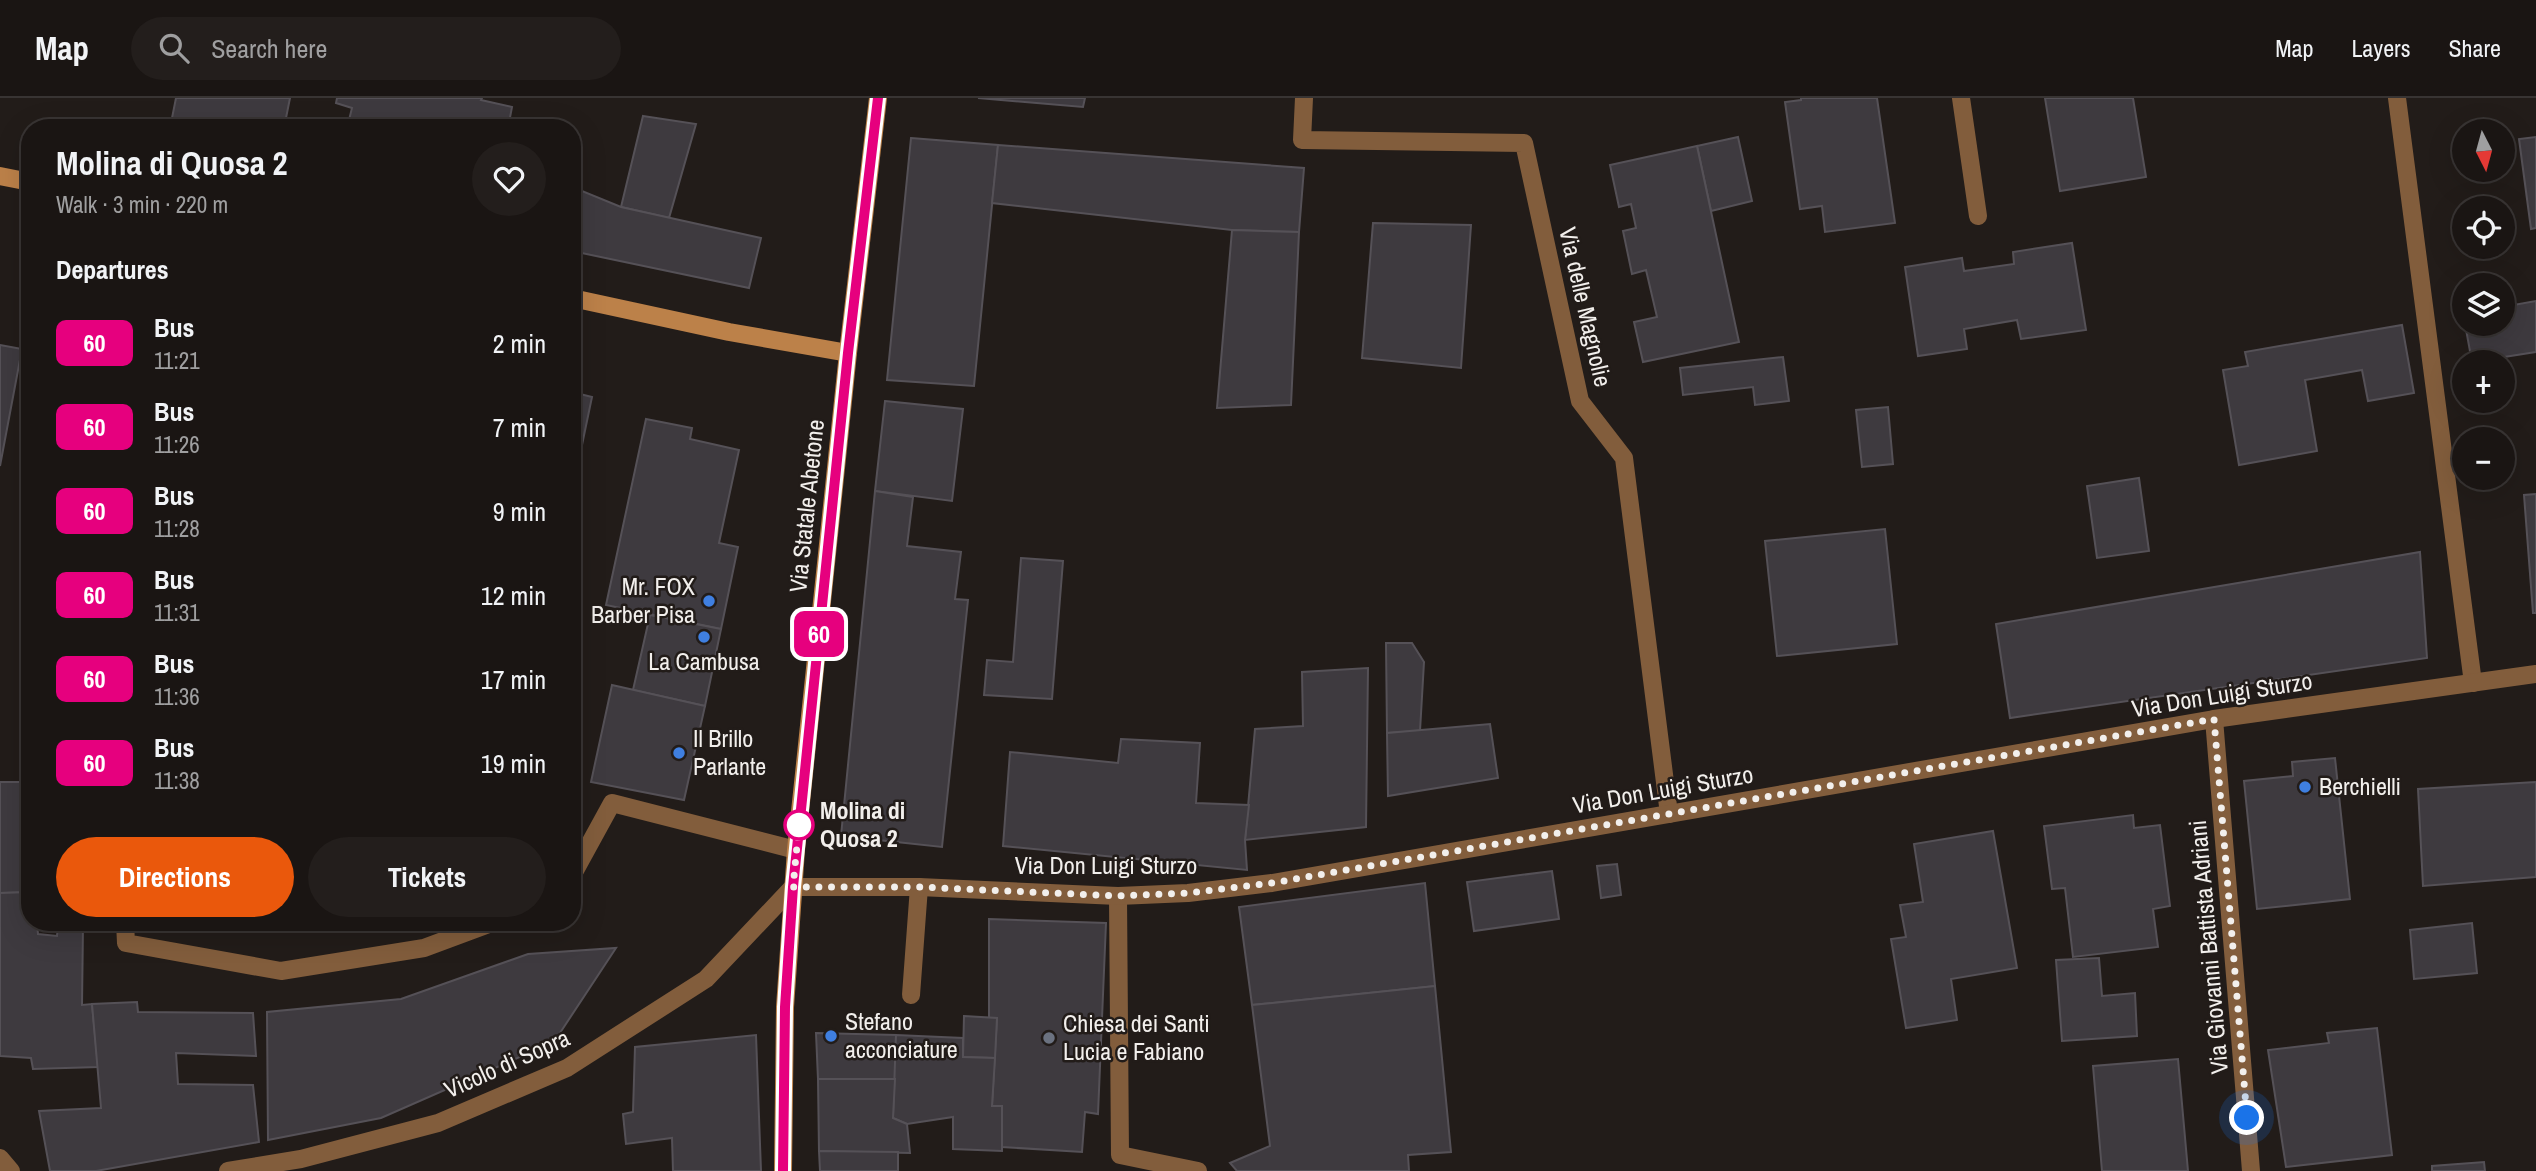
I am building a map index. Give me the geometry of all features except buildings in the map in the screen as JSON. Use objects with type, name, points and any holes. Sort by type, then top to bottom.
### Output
[{"type":"main road","name":"Via Statale Abetone","points":[[783,1171],[785,1007],[796,850],[848,353],[878,98]]},
{"type":"main road","points":[[0,176],[21,180]]},
{"type":"main road","points":[[581,300],[729,332],[848,353]]},
{"type":"street","name":"Via delle Magnolie","points":[[1304,98],[1302,140],[1524,143],[1580,401],[1624,458],[1668,814]]},
{"type":"street","points":[[1961,98],[1978,216]]},
{"type":"street","points":[[2397,98],[2473,683]]},
{"type":"street","name":"Via Don Luigi Sturzo","points":[[793,887],[919,887],[1118,896],[1188,893],[1272,883],[2214,719],[2536,674]]},
{"type":"street","name":"Via Giovanni Battista Adriani","points":[[2214,719],[2251,1171]]},
{"type":"street","points":[[581,860],[612,803],[796,850]]},
{"type":"street","name":"Vicolo di Sopra","points":[[228,1171],[301,1159],[438,1122],[567,1068],[706,979],[793,887]]},
{"type":"street","points":[[911,995],[919,887]]},
{"type":"street","points":[[1118,896],[1120,1155],[1198,1171]]},
{"type":"street","points":[[125,931],[126,943],[281,971],[424,948],[470,931]]},
{"type":"street","points":[[0,1158],[11,1171]]},
{"type":"bus line","name":"60","points":[[783,1171],[785,1007],[793,887],[848,353],[878,98]]},
{"type":"place","name":"Mr. FOX Barber Pisa","points":[[709,601]]},
{"type":"place","name":"La Cambusa","points":[[704,637]]},
{"type":"place","name":"Il Brillo Parlante","points":[[679,753]]},
{"type":"place","name":"Berchielli","points":[[2305,787]]},
{"type":"place","name":"Molina di Quosa 2","points":[[799,825]]},
{"type":"place","name":"Stefano acconciature","points":[[831,1036]]},
{"type":"place","name":"Chiesa dei Santi Lucia e Fabiano","points":[[1049,1038]]},
{"type":"route","points":[[799,825],[793,887],[919,887],[1118,896],[1188,893],[1272,883],[2214,719],[2247,1118]]}]
